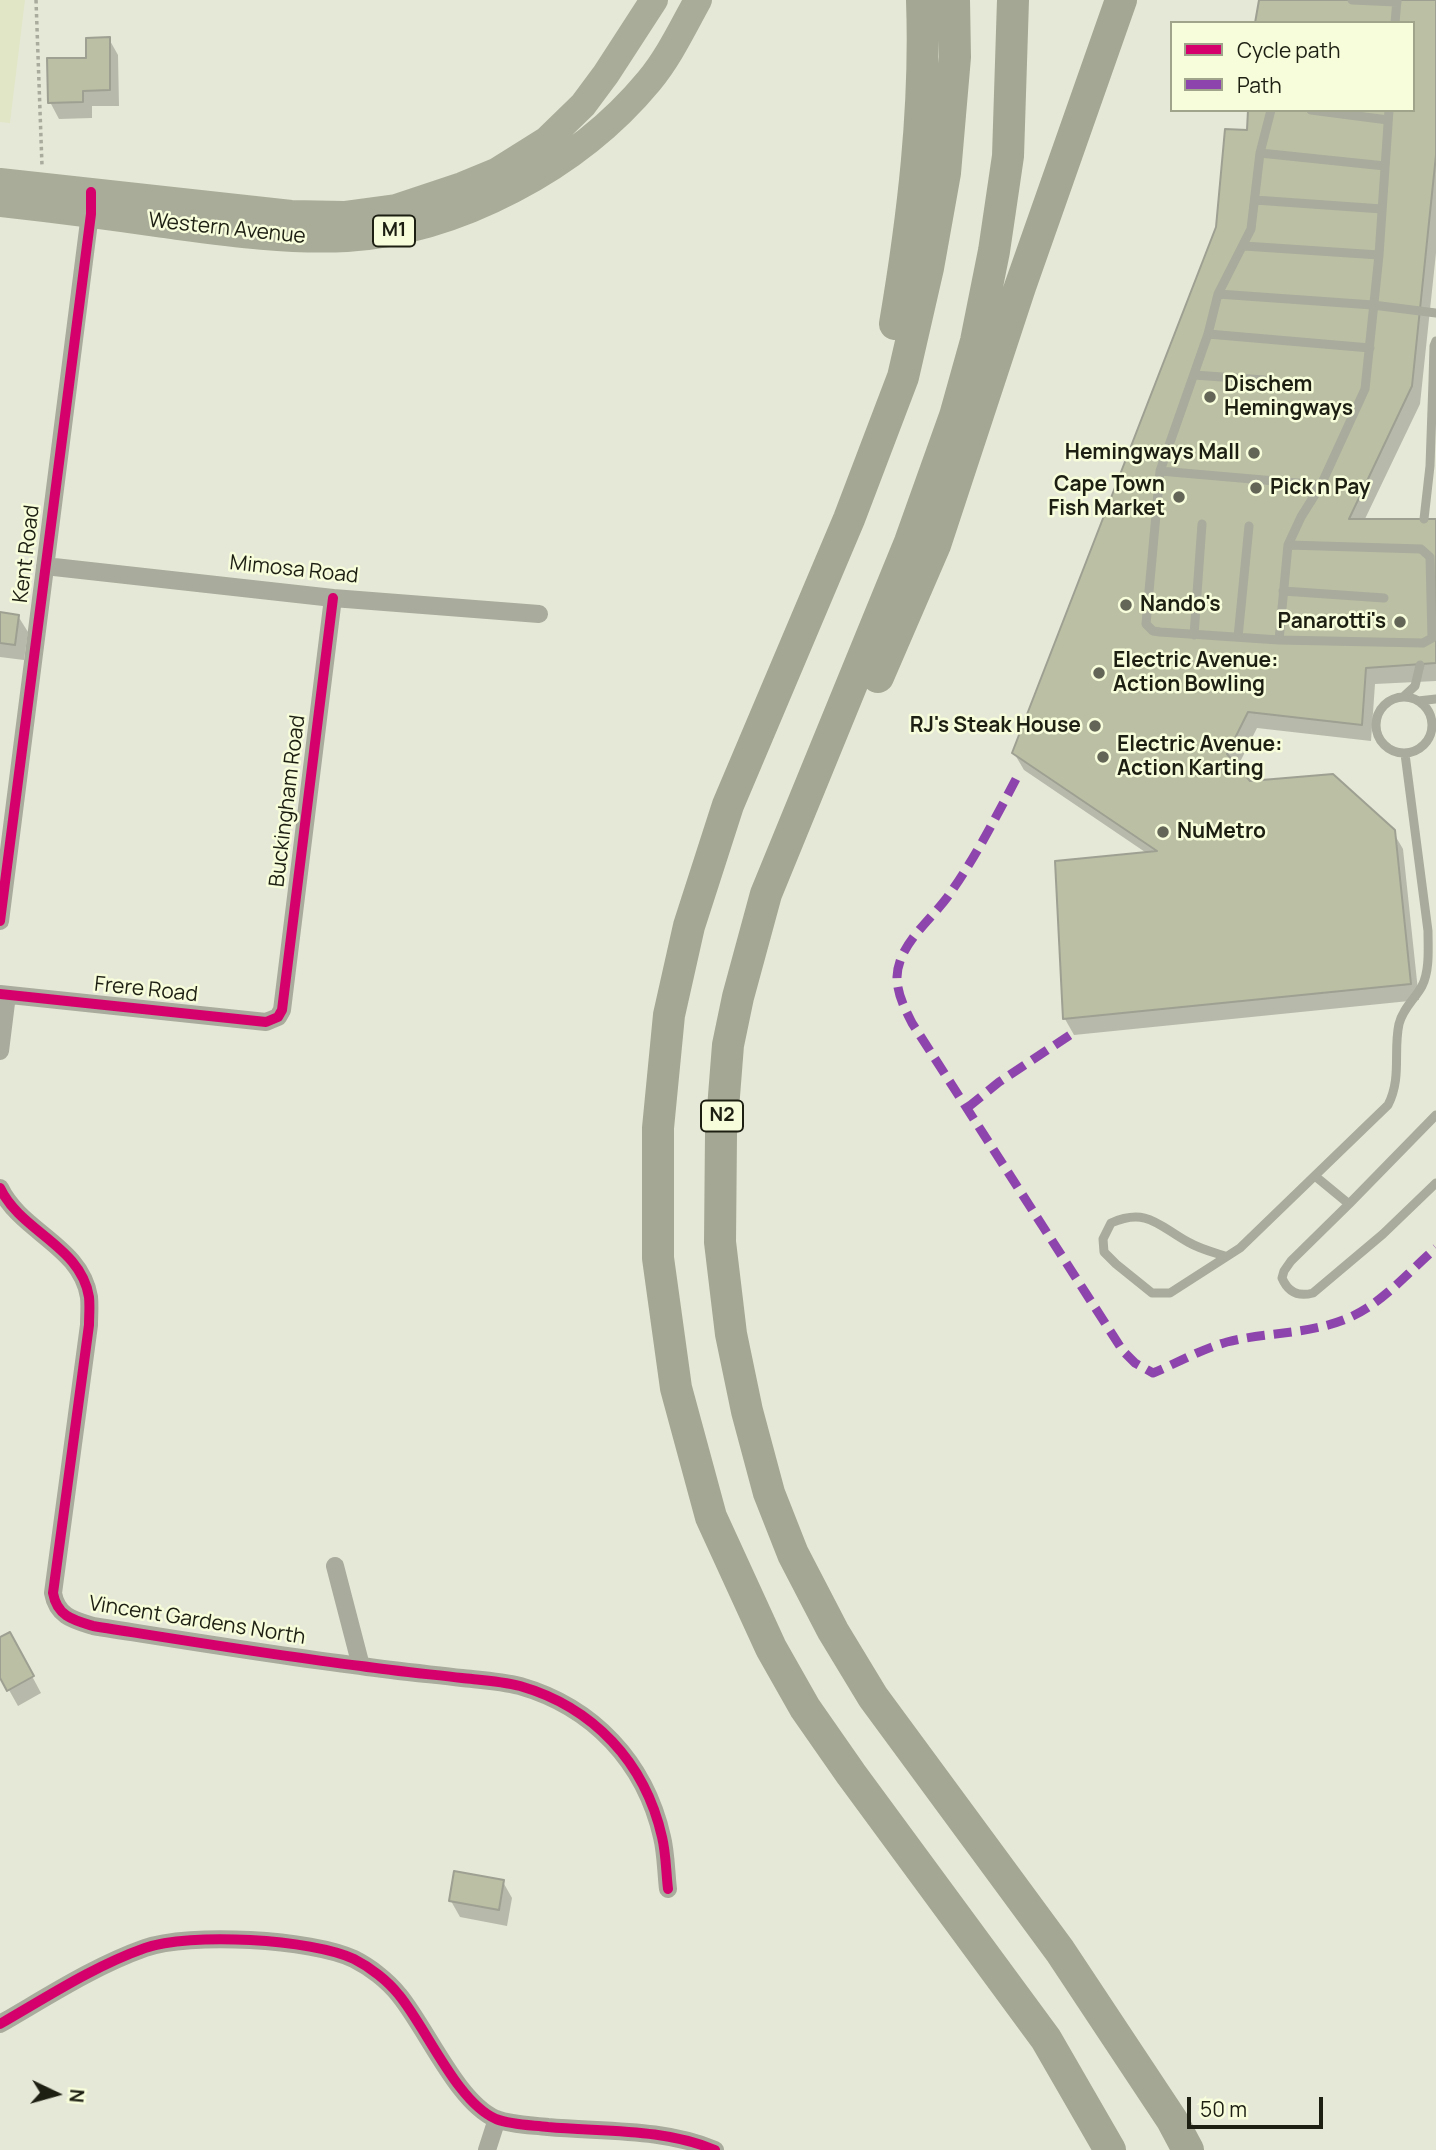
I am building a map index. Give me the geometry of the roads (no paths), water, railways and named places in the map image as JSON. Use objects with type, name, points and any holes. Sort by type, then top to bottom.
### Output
[{"type":"highway","points":[[849,519],[886,380],[904,273],[917,169],[924,57],[922,0]]},
{"type":"highway","points":[[954,0],[955,57],[945,173],[928,268],[903,377],[849,519],[728,805],[689,926],[669,1015],[658,1128],[658,1258],[676,1388],[711,1517],[778,1660],[805,1708],[851,1774],[1046,2039],[1110,2150]]},
{"type":"highway","name":"N2","points":[[1013,0],[1008,156],[994,251],[976,341],[955,416],[910,542],[766,894],[728,1045],[721,1134],[720,1242],[731,1334],[747,1411],[769,1493],[793,1554],[833,1631],[873,1697],[1060,1951],[1172,2120],[1188,2150]]},
{"type":"highway","points":[[728,1045],[770,934],[935,545],[1020,287],[1121,0]]},
{"type":"main road","points":[[630,36],[632,0]]},
{"type":"main road","name":"Western Avenue","points":[[0,203],[91,203],[312,215],[369,213],[420,201],[496,172],[547,140],[583,105],[654,0]]},
{"type":"main road","name":"Western Avenue","points":[[0,182],[42,188],[91,203],[252,236],[349,238],[396,231],[465,212],[548,169],[586,142],[619,115],[650,79],[698,0]]},
{"type":"street","name":"Kent Road","points":[[0,921],[91,203]]},
{"type":"street","name":"Mimosa Road","points":[[45,566],[333,598],[538,614]]},
{"type":"street","name":"Buckingham Road","points":[[282,1010],[333,598]]},
{"type":"street","name":"Frere Road","points":[[4,995],[266,1022],[278,1017],[282,1010]]},
{"type":"street","points":[[0,1051],[4,995]]},
{"type":"street","name":"Vincent Gardens North","points":[[0,1188],[24,1221],[71,1258],[89,1297],[89,1325],[53,1593],[60,1611],[71,1620],[93,1626],[361,1666],[520,1686],[573,1710],[603,1730],[627,1758],[647,1792],[663,1837],[668,1889]]},
{"type":"street","points":[[335,1566],[361,1666]]},
{"type":"street","points":[[0,2024],[120,1958],[148,1947],[187,1941],[234,1940],[325,1950],[354,1959],[398,1993],[456,2082],[482,2111],[497,2119],[597,2132],[655,2134],[695,2142],[715,2150]]},
{"type":"street","points":[[487,2150],[497,2119]]},
{"type":"lane","points":[[1352,0],[1397,1],[1395,21]]},
{"type":"lane","points":[[1271,112],[1261,153],[1251,229],[1217,293],[1208,334],[1160,471],[1146,624],[1153,631],[1279,640],[1423,643],[1432,638],[1430,557],[1422,549],[1288,545]]},
{"type":"lane","points":[[1279,640],[1288,545],[1301,517],[1321,485],[1365,389],[1370,348],[1388,115],[1342,112]]},
{"type":"lane","points":[[1261,153],[1385,166]]},
{"type":"lane","points":[[1255,200],[1382,209]]},
{"type":"lane","points":[[1244,246],[1379,255]]},
{"type":"lane","points":[[1217,293],[1373,305],[1436,313]]},
{"type":"lane","points":[[1426,310],[1436,305]]},
{"type":"lane","points":[[1208,334],[1370,348]]},
{"type":"lane","points":[[1424,519],[1430,467],[1436,341]]},
{"type":"lane","points":[[1194,374],[1264,380]]},
{"type":"lane","points":[[1160,471],[1321,485]]},
{"type":"lane","points":[[1194,635],[1202,524]]},
{"type":"lane","points":[[1238,636],[1249,526]]},
{"type":"lane","points":[[1283,591],[1384,598]]},
{"type":"lane","points":[[1403,697],[1415,686],[1420,666]]},
{"type":"lane","points":[[1403,697],[1425,706],[1432,720],[1433,736],[1420,749],[1405,754],[1397,753],[1383,745],[1376,730],[1382,707],[1395,698],[1403,697]]},
{"type":"lane","points":[[1418,701],[1436,699]]},
{"type":"lane","points":[[1225,1256],[1198,1247],[1149,1218],[1121,1219],[1111,1223],[1102,1245],[1104,1252],[1116,1264],[1152,1293],[1162,1294],[1177,1290],[1248,1240],[1388,1105],[1397,1077],[1399,1024],[1404,1010],[1421,988],[1425,978],[1428,931],[1405,754]]},
{"type":"lane","points":[[1436,1115],[1291,1261],[1282,1278],[1292,1292],[1298,1295],[1313,1293],[1383,1234],[1436,1183]]},
{"type":"lane","points":[[1315,1176],[1349,1204]]},
{"type":"lane","points":[[1426,1194],[1436,1191]]},
{"type":"place","name":"Dischem Hemingways","points":[[1210,397]]},
{"type":"place","name":"Hemingways Mall","points":[[1254,453]]},
{"type":"place","name":"Pick n Pay","points":[[1256,488]]},
{"type":"place","name":"Cape Town Fish Market","points":[[1179,497]]},
{"type":"place","name":"Nando's","points":[[1126,605]]},
{"type":"place","name":"Panarotti's","points":[[1400,622]]},
{"type":"place","name":"Electric Avenue: Action Bowling","points":[[1099,673]]},
{"type":"place","name":"RJ's Steak House","points":[[1095,726]]},
{"type":"place","name":"Electric Avenue: Action Karting","points":[[1103,757]]},
{"type":"place","name":"NuMetro","points":[[1163,832]]}]
